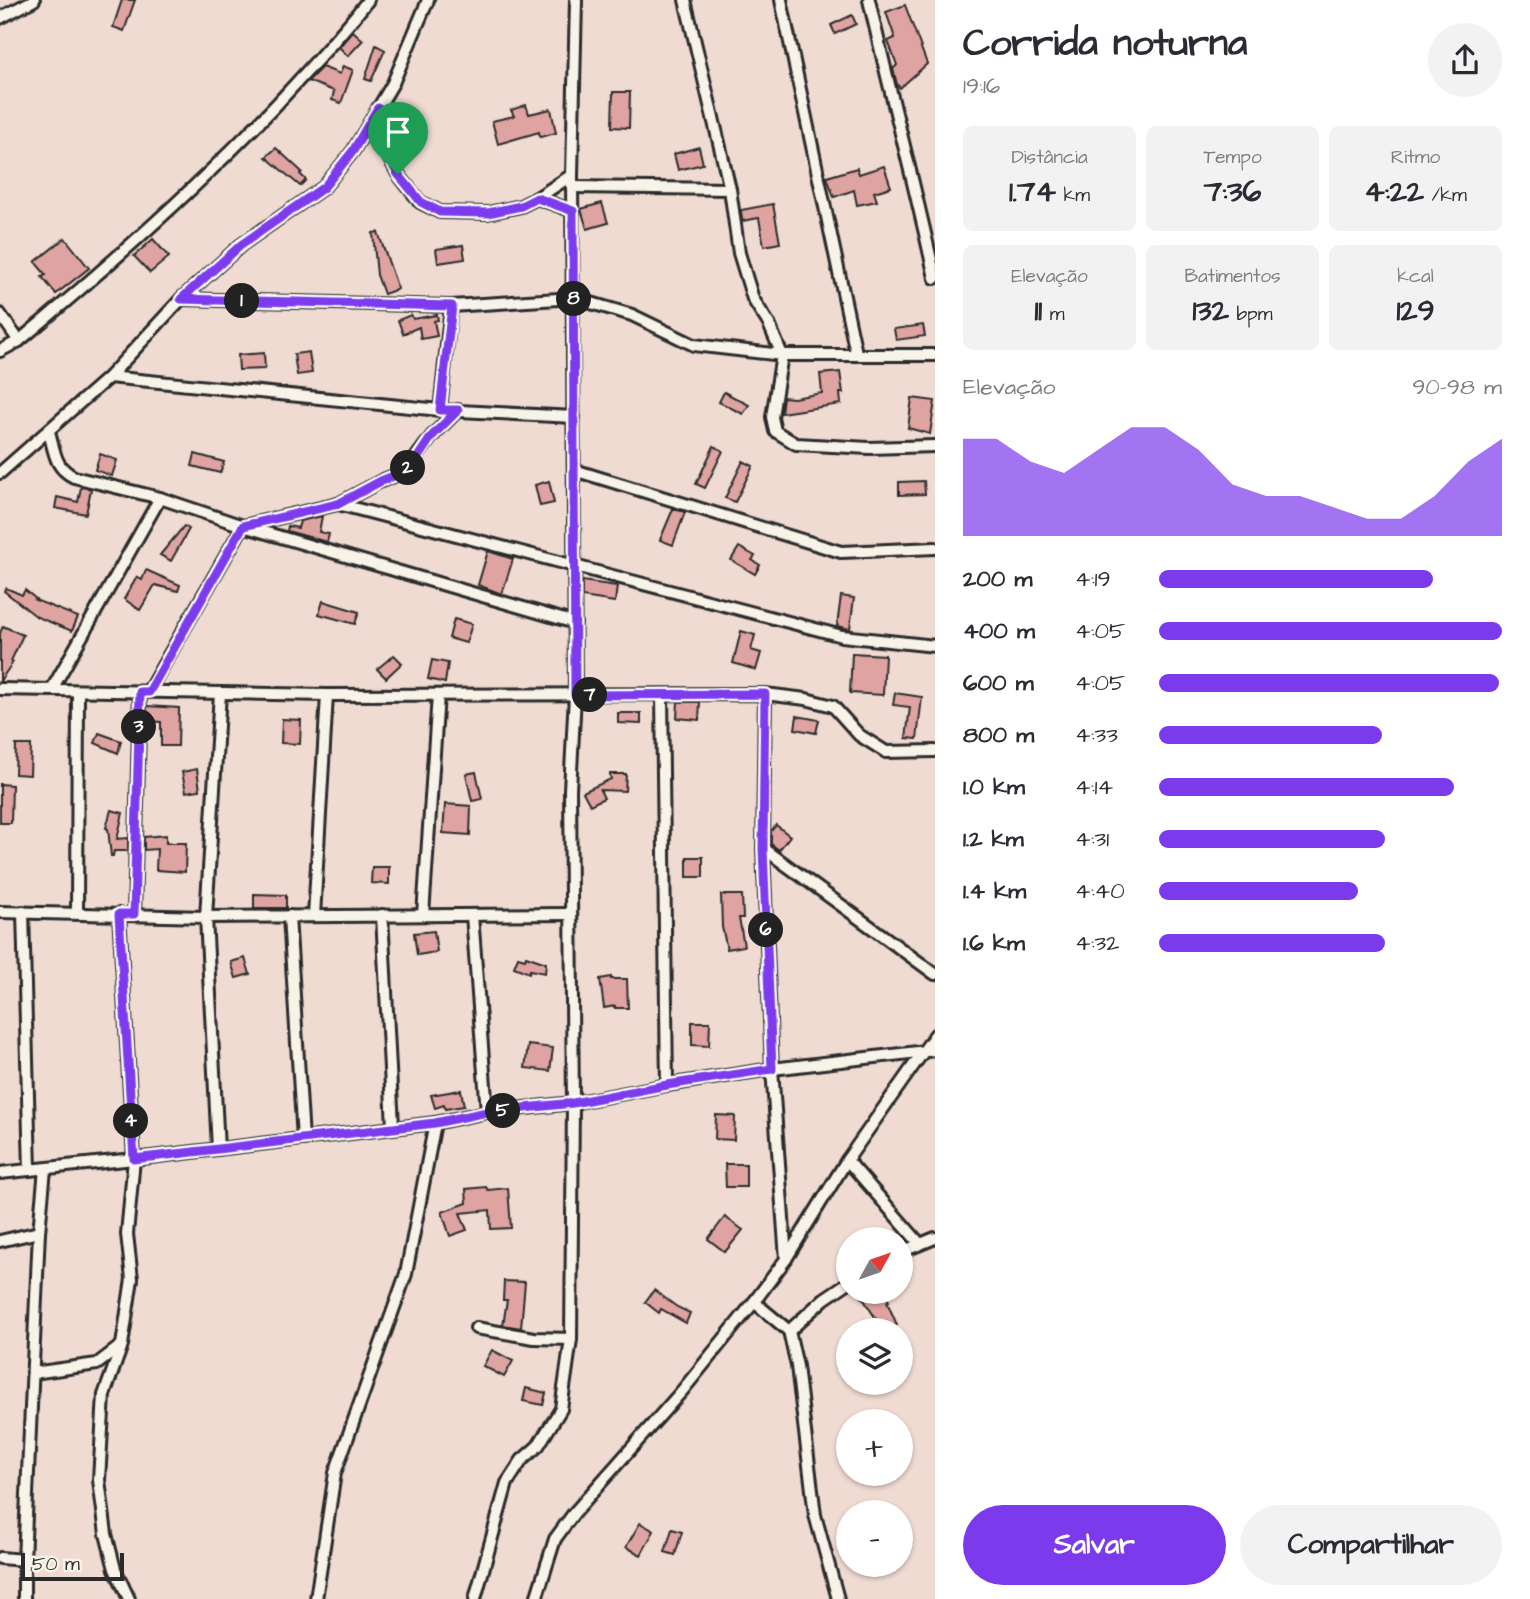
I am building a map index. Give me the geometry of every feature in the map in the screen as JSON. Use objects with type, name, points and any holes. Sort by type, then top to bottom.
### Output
[{"type":"street","points":[[0,18],[34,0]]},
{"type":"street","points":[[0,351],[19,341],[120,257],[221,163],[323,55],[368,0]]},
{"type":"street","points":[[0,473],[109,377],[181,299],[241,245],[324,187],[353,151],[393,83],[428,0]]},
{"type":"street","points":[[475,1599],[507,1483],[522,1460],[538,1446],[561,1409],[571,1339],[573,1103],[570,790],[575,695],[572,175],[576,0]]},
{"type":"street","points":[[685,0],[730,188],[739,253],[750,287],[782,355],[772,416],[775,431],[796,444],[869,448],[935,446]]},
{"type":"street","points":[[780,0],[856,354]]},
{"type":"street","points":[[869,0],[935,278]]},
{"type":"street","points":[[378,108],[381,142],[398,174],[421,202],[440,212],[488,213],[521,206],[572,175]]},
{"type":"street","points":[[572,187],[730,188]]},
{"type":"street","points":[[537,198],[573,211]]},
{"type":"street","points":[[181,299],[452,306],[574,298],[632,316],[694,345],[782,355],[935,355]]},
{"type":"street","points":[[440,410],[452,306]]},
{"type":"street","points":[[0,314],[19,341]]},
{"type":"street","points":[[109,377],[440,410],[574,417]]},
{"type":"street","points":[[134,914],[144,692],[243,526],[338,504],[401,473],[458,410]]},
{"type":"street","points":[[49,432],[62,471],[74,477],[160,498],[243,526],[575,623]]},
{"type":"street","points":[[574,470],[841,552],[935,548]]},
{"type":"street","points":[[52,689],[160,498]]},
{"type":"street","points":[[338,504],[842,636],[935,646]]},
{"type":"street","points":[[0,689],[327,695],[765,694],[806,699],[833,706],[859,735],[886,752],[935,751]]},
{"type":"street","points":[[76,913],[78,691]]},
{"type":"street","points":[[218,1149],[206,917],[220,693]]},
{"type":"street","points":[[765,694],[763,848],[772,1069],[786,1258]]},
{"type":"street","points":[[314,916],[327,695]]},
{"type":"street","points":[[423,915],[438,695]]},
{"type":"street","points":[[662,695],[667,1085]]},
{"type":"street","points":[[763,848],[935,974]]},
{"type":"street","points":[[0,912],[206,917],[570,914]]},
{"type":"street","points":[[23,912],[30,1170]]},
{"type":"street","points":[[119,914],[134,1159],[127,1234],[132,1279],[122,1345],[104,1395],[99,1480],[106,1534],[115,1569],[129,1599]]},
{"type":"street","points":[[382,915],[393,1126]]},
{"type":"street","points":[[472,915],[487,1112]]},
{"type":"street","points":[[289,916],[303,1139]]},
{"type":"street","points":[[536,1599],[555,1539],[574,1513],[682,1391],[754,1302],[786,1258],[847,1160],[930,1051],[935,1035]]},
{"type":"street","points":[[0,1172],[435,1123],[487,1112],[573,1103],[772,1069],[930,1051]]},
{"type":"street","points":[[316,1599],[335,1473],[406,1274],[435,1123]]},
{"type":"street","points":[[847,1160],[920,1244]]},
{"type":"street","points":[[24,1599],[18,1559],[33,1373],[44,1168]]},
{"type":"street","points":[[0,1241],[39,1232]]},
{"type":"street","points":[[914,1247],[935,1238]]},
{"type":"street","points":[[789,1331],[836,1290]]},
{"type":"street","points":[[754,1302],[789,1331],[797,1366],[815,1515],[838,1599]]},
{"type":"street","points":[[476,1328],[534,1338],[571,1339]]},
{"type":"street","points":[[33,1373],[97,1364],[122,1345]]},
{"type":"street","points":[[0,1558],[18,1559]]},
{"type":"street","points":[[0,1568],[18,1559]]},
{"type":"building","points":[[122,0],[135,0],[124,31],[113,27]]},
{"type":"building","points":[[905,5],[927,64],[900,88],[893,69],[897,65],[888,41],[895,38],[886,12]]},
{"type":"building","points":[[852,15],[856,24],[835,34],[831,25]]},
{"type":"building","points":[[353,31],[363,40],[348,56],[339,47]]},
{"type":"building","points":[[376,45],[385,50],[371,81],[365,79]]},
{"type":"building","points":[[343,66],[353,70],[341,103],[332,100],[334,91],[308,81],[322,67],[340,74]]},
{"type":"building","points":[[613,92],[630,92],[629,128],[612,127]]},
{"type":"building","points":[[526,105],[529,114],[551,109],[556,133],[540,137],[539,132],[498,144],[492,121],[514,116],[511,110]]},
{"type":"building","points":[[699,147],[703,164],[678,170],[674,154]]},
{"type":"building","points":[[276,148],[302,172],[300,174],[306,180],[300,186],[266,157]]},
{"type":"building","points":[[884,166],[891,187],[874,192],[877,201],[857,205],[854,190],[834,197],[827,177],[857,168],[859,174]]},
{"type":"building","points":[[602,203],[608,223],[587,229],[581,209]]},
{"type":"building","points":[[773,204],[780,243],[764,246],[759,218],[742,221],[741,210]]},
{"type":"building","points":[[378,232],[398,289],[384,294],[377,275],[373,233]]},
{"type":"building","points":[[65,238],[89,268],[56,294],[42,277],[46,275],[35,262]]},
{"type":"building","points":[[153,239],[169,257],[150,273],[134,256]]},
{"type":"building","points":[[463,245],[465,259],[438,263],[436,249]]},
{"type":"building","points":[[411,315],[413,319],[437,315],[438,320],[434,321],[437,336],[421,339],[419,327],[403,334],[398,320]]},
{"type":"building","points":[[923,325],[925,336],[896,340],[894,329]]},
{"type":"building","points":[[309,352],[312,373],[297,375],[294,354]]},
{"type":"building","points":[[264,353],[265,369],[239,370],[238,355]]},
{"type":"building","points":[[840,372],[843,393],[840,393],[841,404],[781,413],[783,397],[794,398],[822,393],[820,374]]},
{"type":"building","points":[[724,392],[749,405],[743,414],[719,402]]},
{"type":"building","points":[[912,398],[935,401],[930,434],[908,428]]},
{"type":"building","points":[[714,446],[723,451],[705,488],[696,484]]},
{"type":"building","points":[[100,454],[117,460],[112,476],[95,470]]},
{"type":"building","points":[[195,454],[224,462],[220,473],[192,466]]},
{"type":"building","points":[[743,461],[753,466],[735,502],[725,498]]},
{"type":"building","points":[[549,481],[554,503],[540,506],[535,485]]},
{"type":"building","points":[[924,481],[925,494],[899,495],[899,482]]},
{"type":"building","points":[[81,487],[91,489],[86,514],[55,508],[57,497],[78,502]]},
{"type":"building","points":[[673,509],[685,512],[673,545],[660,540]]},
{"type":"building","points":[[322,516],[319,532],[329,534],[327,542],[287,531],[288,526],[298,528],[300,521]]},
{"type":"building","points":[[184,526],[189,529],[171,561],[160,555]]},
{"type":"building","points":[[739,547],[755,556],[752,560],[760,565],[755,574],[731,560]]},
{"type":"building","points":[[488,551],[513,559],[502,594],[478,585]]},
{"type":"building","points":[[146,570],[180,585],[178,591],[155,585],[140,610],[124,599],[137,577],[142,580]]},
{"type":"building","points":[[582,581],[617,586],[615,602],[582,597]]},
{"type":"building","points":[[6,588],[22,595],[25,590],[35,600],[78,617],[72,631],[37,617],[4,591]]},
{"type":"building","points":[[841,596],[854,598],[850,629],[837,626]]},
{"type":"building","points":[[323,601],[359,612],[355,624],[319,614]]},
{"type":"building","points":[[454,619],[472,624],[466,643],[449,638]]},
{"type":"building","points":[[3,626],[23,635],[11,661],[13,662],[0,681],[0,633]]},
{"type":"building","points":[[741,631],[755,635],[751,650],[761,653],[756,670],[733,663]]},
{"type":"building","points":[[852,653],[885,655],[883,695],[850,693]]},
{"type":"building","points":[[394,655],[402,663],[386,678],[377,669]]},
{"type":"building","points":[[432,660],[448,663],[445,683],[428,679]]},
{"type":"building","points":[[895,693],[922,697],[917,739],[906,738],[910,707],[893,705]]},
{"type":"building","points":[[678,702],[700,702],[699,720],[677,718]]},
{"type":"building","points":[[147,706],[179,708],[178,746],[161,746],[161,722],[147,721]]},
{"type":"building","points":[[618,713],[641,713],[641,724],[618,723]]},
{"type":"building","points":[[797,716],[819,720],[816,733],[795,729]]},
{"type":"building","points":[[282,719],[301,720],[300,744],[281,743]]},
{"type":"building","points":[[99,733],[121,741],[118,753],[95,743]]},
{"type":"building","points":[[16,745],[31,745],[30,775],[15,774]]},
{"type":"building","points":[[197,769],[200,790],[186,792],[182,772]]},
{"type":"building","points":[[476,772],[482,799],[472,801],[466,774]]},
{"type":"building","points":[[610,774],[626,774],[625,791],[600,790],[604,798],[590,805],[583,792],[611,779]]},
{"type":"building","points":[[0,784],[12,785],[11,823],[0,823]]},
{"type":"building","points":[[445,804],[471,806],[470,835],[443,833]]},
{"type":"building","points":[[111,810],[123,813],[117,839],[128,838],[128,851],[114,851],[113,856],[106,828]]},
{"type":"building","points":[[776,825],[790,836],[779,850],[771,844],[771,831]]},
{"type":"building","points":[[166,835],[166,843],[186,843],[185,872],[156,870],[157,849],[144,850],[144,837]]},
{"type":"building","points":[[687,857],[703,857],[703,877],[687,877]]},
{"type":"building","points":[[372,867],[389,867],[389,884],[371,883]]},
{"type":"building","points":[[254,894],[286,895],[286,908],[254,908]]},
{"type":"building","points":[[721,895],[742,895],[743,918],[739,918],[744,946],[727,949],[722,927]]},
{"type":"building","points":[[434,931],[437,952],[417,955],[414,933]]},
{"type":"building","points":[[526,956],[546,963],[545,973],[530,970],[529,973],[514,967],[518,957],[525,959]]},
{"type":"building","points":[[245,958],[250,974],[236,978],[231,962]]},
{"type":"building","points":[[600,979],[627,979],[628,1008],[604,1008]]},
{"type":"building","points":[[692,1022],[710,1022],[709,1046],[692,1045]]},
{"type":"building","points":[[528,1045],[553,1048],[550,1071],[525,1068]]},
{"type":"building","points":[[461,1090],[464,1106],[445,1109],[444,1105],[435,1108],[431,1095]]},
{"type":"building","points":[[716,1115],[735,1116],[734,1140],[715,1139]]},
{"type":"building","points":[[725,1164],[746,1164],[746,1187],[726,1187]]},
{"type":"building","points":[[486,1187],[488,1190],[508,1188],[511,1228],[491,1229],[490,1210],[460,1213],[467,1230],[450,1236],[442,1212],[467,1203],[466,1189]]},
{"type":"building","points":[[725,1217],[743,1230],[725,1252],[708,1239]]},
{"type":"building","points":[[504,1281],[525,1282],[521,1328],[503,1325],[507,1300],[503,1300]]},
{"type":"building","points":[[654,1290],[690,1313],[686,1323],[661,1309],[659,1313],[645,1302]]},
{"type":"building","points":[[867,1304],[888,1304],[894,1318],[875,1318]]},
{"type":"building","points":[[492,1350],[513,1361],[504,1377],[483,1366]]},
{"type":"building","points":[[526,1388],[546,1393],[543,1405],[523,1401]]},
{"type":"building","points":[[640,1523],[654,1531],[641,1555],[626,1547]]},
{"type":"building","points":[[672,1529],[682,1532],[675,1555],[665,1552]]},
{"type":"route","points":[[378,108],[381,142],[398,174],[421,202],[440,212],[488,213],[521,206],[537,198],[573,211],[575,695],[765,694],[763,848],[772,1069],[573,1103],[487,1112],[435,1123],[134,1159],[119,914],[134,914],[140,692],[149,692],[243,526],[338,504],[401,473],[458,410],[440,410],[452,306],[181,299],[241,245],[324,187],[353,151],[378,108]]}]
